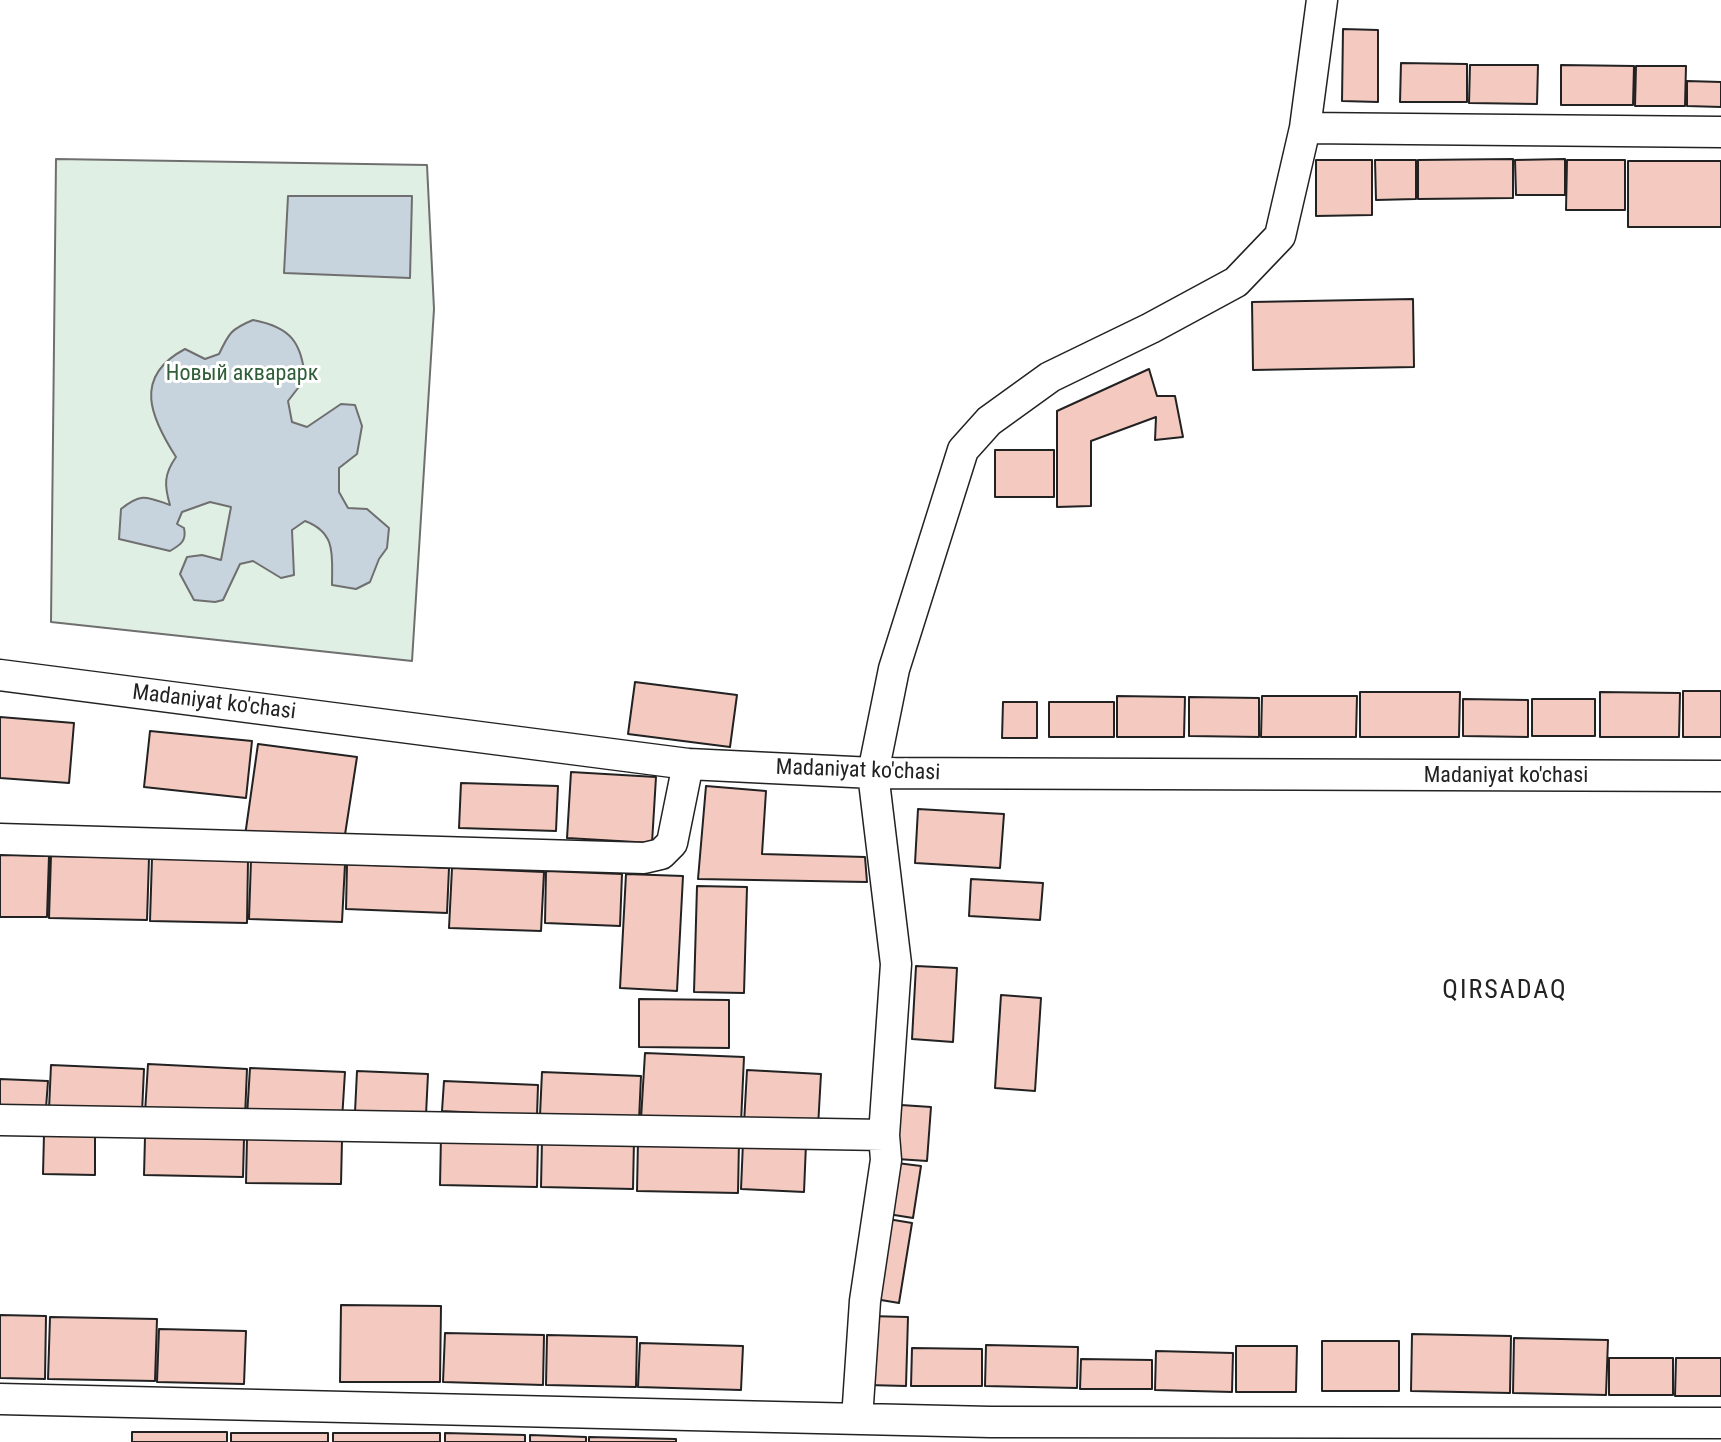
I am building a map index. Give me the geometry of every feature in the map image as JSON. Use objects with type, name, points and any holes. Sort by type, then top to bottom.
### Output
[{"type":"street","points":[[857,1419],[865,1301],[886,1160],[884,1135],[896,964],[873,773],[894,669],[963,450],[989,421],[1050,377],[1236,282],[1280,236],[1305,128],[1322,0]]},
{"type":"street","points":[[1305,128],[1721,132]]},
{"type":"street","name":"Madaniyat ko'chasi","points":[[0,675],[688,764],[873,773],[1721,776]]},
{"type":"street","points":[[0,839],[644,858],[661,854],[672,843],[688,764]]},
{"type":"street","points":[[0,1120],[884,1135]]},
{"type":"street","points":[[0,1399],[990,1422],[1721,1423]]},
{"type":"green space","name":"Новый акварарк","points":[[56,159],[427,165],[434,309],[412,661],[51,622]]},
{"type":"shaded area","points":[[288,196],[412,196],[410,278],[284,273]]},
{"type":"shaded area","points":[[253,320],[285,332],[301,356],[305,379],[288,401],[292,422],[307,427],[341,404],[355,405],[362,426],[357,454],[339,468],[339,492],[348,508],[367,509],[389,528],[387,548],[370,582],[356,589],[332,585],[332,555],[328,539],[323,532],[305,521],[292,530],[294,575],[281,578],[253,561],[240,564],[223,600],[215,602],[194,600],[180,574],[187,557],[202,555],[221,560],[231,507],[210,502],[182,512],[177,524],[184,528],[184,539],[170,551],[119,539],[121,509],[134,500],[145,498],[170,505],[166,480],[176,457],[159,428],[151,399],[152,385],[158,372],[168,360],[185,349],[205,359],[219,354],[232,332]]},
{"type":"building","points":[[1343,29],[1378,30],[1378,102],[1342,101]]},
{"type":"building","points":[[1401,63],[1467,64],[1467,102],[1400,102]]},
{"type":"building","points":[[1470,65],[1538,65],[1537,104],[1469,103]]},
{"type":"building","points":[[1561,65],[1634,66],[1633,105],[1561,105]]},
{"type":"building","points":[[1636,66],[1686,66],[1685,106],[1635,106]]},
{"type":"building","points":[[1687,81],[1721,82],[1721,107],[1687,106]]},
{"type":"building","points":[[1513,159],[1513,198],[1418,199],[1418,160]]},
{"type":"building","points":[[1565,159],[1565,195],[1516,195],[1515,160]]},
{"type":"building","points":[[1316,160],[1372,160],[1372,215],[1316,216]]},
{"type":"building","points":[[1375,160],[1416,160],[1416,199],[1376,200]]},
{"type":"building","points":[[1567,160],[1625,160],[1625,210],[1566,210]]},
{"type":"building","points":[[1628,161],[1721,161],[1721,227],[1628,227]]},
{"type":"building","points":[[1413,299],[1414,367],[1253,370],[1252,302]]},
{"type":"building","points":[[1149,369],[1157,396],[1175,396],[1183,437],[1155,440],[1156,417],[1091,441],[1091,506],[1057,507],[1057,411]]},
{"type":"building","points":[[995,450],[1054,450],[1054,497],[995,497]]},
{"type":"building","points":[[635,682],[737,695],[730,747],[628,734]]},
{"type":"building","points":[[1683,691],[1721,691],[1721,737],[1683,737]]},
{"type":"building","points":[[1360,692],[1460,692],[1459,737],[1360,737]]},
{"type":"building","points":[[1600,692],[1680,693],[1679,737],[1600,737]]},
{"type":"building","points":[[1117,696],[1185,697],[1184,737],[1117,737]]},
{"type":"building","points":[[1262,696],[1357,696],[1356,737],[1261,737]]},
{"type":"building","points":[[1189,697],[1259,698],[1259,737],[1189,736]]},
{"type":"building","points":[[1463,699],[1528,700],[1528,737],[1463,736]]},
{"type":"building","points":[[1532,699],[1595,699],[1595,736],[1532,736]]},
{"type":"building","points":[[1003,702],[1037,702],[1037,738],[1002,738]]},
{"type":"building","points":[[1049,702],[1114,702],[1114,737],[1049,737]]},
{"type":"building","points":[[0,717],[74,723],[69,783],[0,778]]},
{"type":"building","points":[[150,731],[252,741],[246,798],[144,787]]},
{"type":"building","points":[[258,744],[357,757],[344,841],[245,836]]},
{"type":"building","points":[[571,772],[656,777],[652,843],[567,838]]},
{"type":"building","points":[[461,783],[558,786],[556,831],[459,828]]},
{"type":"building","points":[[706,786],[766,791],[762,854],[865,857],[867,882],[698,879]]},
{"type":"building","points":[[918,809],[1004,814],[1000,868],[915,863]]},
{"type":"building","points":[[0,855],[49,856],[47,917],[0,917]]},
{"type":"building","points":[[51,856],[149,858],[147,920],[49,918]]},
{"type":"building","points":[[152,858],[248,860],[247,923],[150,921]]},
{"type":"building","points":[[251,860],[345,864],[342,922],[249,919]]},
{"type":"building","points":[[347,864],[449,868],[447,913],[346,909]]},
{"type":"building","points":[[452,868],[544,872],[541,931],[449,928]]},
{"type":"building","points":[[546,871],[622,874],[620,926],[545,923]]},
{"type":"building","points":[[626,874],[683,876],[677,991],[620,988]]},
{"type":"building","points":[[971,879],[1043,883],[1040,920],[969,916]]},
{"type":"building","points":[[697,886],[747,887],[744,993],[694,992]]},
{"type":"building","points":[[916,966],[957,968],[953,1042],[912,1039]]},
{"type":"building","points":[[1001,995],[1041,998],[1035,1091],[995,1088]]},
{"type":"building","points":[[639,999],[729,1000],[729,1048],[639,1047]]},
{"type":"building","points":[[645,1053],[744,1057],[741,1123],[641,1119]]},
{"type":"building","points":[[148,1064],[247,1069],[245,1117],[145,1113]]},
{"type":"building","points":[[51,1065],[144,1069],[142,1113],[49,1109]]},
{"type":"building","points":[[250,1068],[345,1072],[342,1120],[247,1116]]},
{"type":"building","points":[[747,1070],[821,1074],[818,1127],[744,1124]]},
{"type":"building","points":[[357,1071],[428,1074],[426,1115],[355,1112]]},
{"type":"building","points":[[542,1072],[641,1076],[639,1120],[540,1115]]},
{"type":"building","points":[[0,1079],[48,1081],[46,1108],[0,1106]]},
{"type":"building","points":[[444,1081],[538,1085],[537,1116],[442,1111]]},
{"type":"building","points":[[901,1105],[931,1107],[927,1161],[897,1159]]},
{"type":"building","points":[[44,1134],[95,1134],[95,1175],[43,1174]]},
{"type":"building","points":[[441,1136],[538,1138],[537,1187],[440,1185]]},
{"type":"building","points":[[145,1137],[244,1138],[243,1177],[144,1175]]},
{"type":"building","points":[[247,1138],[342,1140],[341,1184],[246,1183]]},
{"type":"building","points":[[542,1139],[634,1140],[633,1189],[541,1187]]},
{"type":"building","points":[[638,1140],[739,1141],[738,1193],[637,1191]]},
{"type":"building","points":[[743,1142],[806,1144],[804,1192],[741,1189]]},
{"type":"building","points":[[897,1163],[921,1166],[913,1218],[888,1214]]},
{"type":"building","points":[[888,1219],[912,1223],[899,1303],[875,1299]]},
{"type":"building","points":[[341,1305],[441,1306],[440,1382],[340,1382]]},
{"type":"building","points":[[0,1315],[46,1316],[45,1379],[0,1378]]},
{"type":"building","points":[[869,1316],[908,1317],[906,1386],[867,1385]]},
{"type":"building","points":[[50,1317],[157,1319],[155,1381],[48,1379]]},
{"type":"building","points":[[159,1329],[246,1331],[244,1384],[157,1382]]},
{"type":"building","points":[[445,1333],[544,1335],[543,1385],[443,1382]]},
{"type":"building","points":[[1412,1334],[1511,1336],[1510,1393],[1411,1391]]},
{"type":"building","points":[[547,1335],[637,1337],[636,1387],[546,1385]]},
{"type":"building","points":[[1514,1338],[1608,1340],[1606,1395],[1513,1393]]},
{"type":"building","points":[[1322,1341],[1399,1341],[1399,1391],[1322,1391]]},
{"type":"building","points":[[640,1343],[743,1346],[741,1390],[638,1387]]},
{"type":"building","points":[[986,1345],[1078,1347],[1077,1388],[985,1386]]},
{"type":"building","points":[[1236,1346],[1297,1346],[1296,1392],[1236,1392]]},
{"type":"building","points":[[912,1348],[982,1349],[982,1386],[911,1386]]},
{"type":"building","points":[[1156,1351],[1233,1353],[1232,1392],[1155,1390]]},
{"type":"building","points":[[1609,1358],[1673,1358],[1673,1395],[1609,1395]]},
{"type":"building","points":[[1676,1358],[1721,1358],[1721,1396],[1675,1396]]},
{"type":"building","points":[[1081,1359],[1152,1360],[1152,1389],[1080,1389]]},
{"type":"building","points":[[132,1432],[227,1432],[227,1442],[132,1442]]},
{"type":"building","points":[[231,1433],[328,1433],[328,1442],[231,1442]]},
{"type":"building","points":[[333,1433],[440,1433],[440,1442],[333,1442]]},
{"type":"building","points":[[445,1433],[525,1435],[525,1442],[445,1442]]},
{"type":"building","points":[[530,1435],[586,1437],[586,1442],[530,1442]]},
{"type":"building","points":[[589,1437],[676,1439],[676,1442],[589,1442]]},
{"type":"district","name":"QIRSADAQ","points":[[1505,991]]}]
